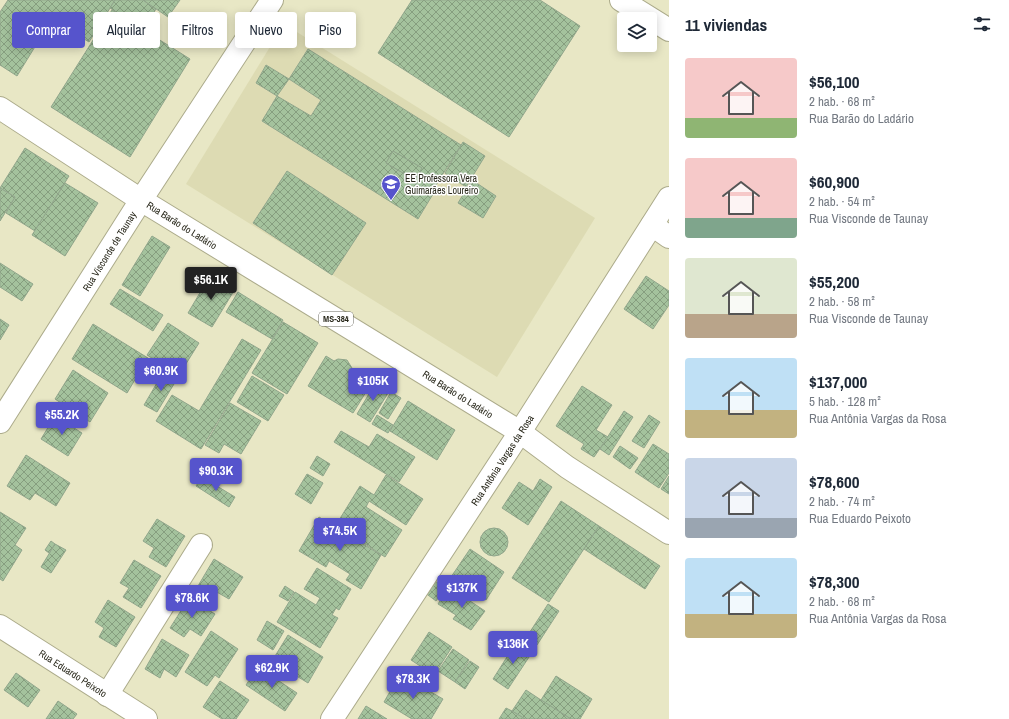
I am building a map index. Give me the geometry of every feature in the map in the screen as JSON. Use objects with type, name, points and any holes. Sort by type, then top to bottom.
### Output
[{"type":"street","name":"Rua Visconde de Taunay","points":[[0,422],[141,200],[272,0]]},
{"type":"street","points":[[621,0],[669,30]]},
{"type":"street","name":"Rua Barão do Ladário","points":[[0,108],[141,200],[520,432],[567,467],[669,533]]},
{"type":"street","name":"Rua Antônia Vargas da Rosa","points":[[332,719],[520,432],[660,231],[669,198]]},
{"type":"street","points":[[107,695],[201,546]]},
{"type":"street","name":"Rua Eduardo Peixoto","points":[[0,626],[146,719]]},
{"type":"shaded area","name":"EE Professora Vera Guimarães Loureiro","points":[[297,32],[305,37],[305,48],[322,48],[595,218],[497,377],[186,184],[269,48],[297,48]]},
{"type":"building","points":[[8,0],[115,0],[108,12],[93,12],[93,36],[89,42],[85,40],[85,12],[12,12],[12,48],[34,48],[17,76],[0,65],[0,12]]},
{"type":"building","points":[[115,0],[143,0],[156,9],[154,12],[116,12],[110,8]]},
{"type":"building","points":[[143,0],[180,0],[172,12],[168,12],[168,17]]},
{"type":"building","points":[[412,0],[540,0],[580,26],[509,137],[378,53]]},
{"type":"building","points":[[93,40],[93,48],[160,48],[160,40],[168,45],[168,48],[172,48],[190,59],[130,157],[51,107]]},
{"type":"building","points":[[308,49],[461,145],[431,193],[433,194],[418,219],[262,121],[277,96],[311,116],[321,100],[289,79]],"holes":[[[393,151],[422,168],[415,180],[386,163]]]},
{"type":"building","points":[[266,65],[289,79],[277,96],[256,83]]},
{"type":"building","points":[[463,142],[485,156],[466,187],[445,173]]},
{"type":"building","points":[[25,148],[69,176],[35,231],[6,213],[15,197],[0,188]]},
{"type":"building","points":[[393,151],[422,168],[415,180],[386,163]]},
{"type":"building","points":[[287,171],[366,223],[332,275],[253,223]]},
{"type":"building","points":[[472,180],[496,196],[483,218],[458,203]]},
{"type":"building","points":[[65,183],[98,203],[65,256],[32,235]]},
{"type":"building","points":[[0,188],[15,197],[0,221]]},
{"type":"building","points":[[152,236],[170,247],[140,296],[122,285]]},
{"type":"building","points":[[0,263],[33,284],[22,301],[0,287]]},
{"type":"building","points":[[211,274],[235,289],[212,327],[188,313]]},
{"type":"building","points":[[646,276],[669,291],[669,305],[653,329],[624,309]]},
{"type":"building","points":[[120,289],[163,315],[153,331],[110,304]]},
{"type":"building","points":[[238,292],[283,320],[272,339],[226,312]]},
{"type":"building","points":[[0,319],[9,325],[0,340]]},
{"type":"building","points":[[283,322],[318,343],[287,394],[252,373]]},
{"type":"building","points":[[168,323],[199,343],[179,375],[147,355]]},
{"type":"building","points":[[93,324],[148,358],[127,393],[72,359]]},
{"type":"building","points":[[242,339],[261,350],[201,449],[156,421],[172,395],[199,411]]},
{"type":"building","points":[[326,356],[334,361],[338,359],[347,360],[352,368],[352,372],[371,384],[353,413],[308,386]]},
{"type":"building","points":[[73,370],[108,393],[90,422],[55,399]]},
{"type":"building","points":[[164,371],[177,379],[157,412],[144,405]]},
{"type":"building","points":[[252,376],[284,395],[268,421],[237,402]]},
{"type":"building","points":[[376,382],[390,390],[370,422],[357,414]]},
{"type":"building","points":[[582,386],[612,405],[596,430],[608,437],[594,457],[581,449],[584,444],[556,426]]},
{"type":"building","points":[[391,392],[401,398],[388,419],[379,413]]},
{"type":"building","points":[[408,401],[455,430],[437,460],[390,431]]},
{"type":"building","points":[[230,403],[261,421],[241,454],[224,444],[219,453],[205,445]]},
{"type":"building","points":[[624,411],[633,417],[609,455],[600,449]]},
{"type":"building","points":[[377,415],[393,425],[388,433],[372,424]]},
{"type":"building","points":[[649,415],[660,422],[644,448],[632,441]]},
{"type":"building","points":[[55,416],[82,433],[68,456],[41,439]]},
{"type":"building","points":[[341,431],[369,447],[377,434],[415,457],[399,482],[334,442]]},
{"type":"building","points":[[653,444],[669,454],[669,473],[659,488],[635,472]]},
{"type":"building","points":[[620,446],[638,458],[630,469],[613,457]]},
{"type":"building","points":[[26,455],[70,483],[56,506],[35,493],[30,500],[7,486]]},
{"type":"building","points":[[317,456],[330,464],[323,476],[310,468]]},
{"type":"building","points":[[307,474],[323,483],[311,504],[295,494]]},
{"type":"building","points":[[386,475],[423,499],[406,525],[369,501],[366,507],[402,530],[385,557],[336,525],[360,486],[374,495]]},
{"type":"building","points":[[669,476],[669,494],[661,489]]},
{"type":"building","points":[[202,477],[235,497],[229,507],[196,486]]},
{"type":"building","points":[[540,479],[552,487],[528,525],[502,508],[519,482],[533,491]]},
{"type":"building","points":[[561,501],[599,526],[549,602],[512,578]]},
{"type":"building","points":[[0,512],[26,528],[15,545],[22,550],[3,581],[0,579]]},
{"type":"building","points":[[319,517],[381,555],[361,589],[346,580],[350,574],[329,561],[326,567],[299,551]]},
{"type":"building","points":[[157,519],[185,536],[166,567],[149,557],[154,548],[143,541]]},
{"type":"building","points":[[599,526],[660,566],[645,589],[584,549]]},
{"type":"building","points":[[494,528],[504,532],[508,542],[504,552],[494,556],[484,552],[480,542],[484,532]]},
{"type":"building","points":[[51,541],[55,544],[49,553],[45,550]]},
{"type":"building","points":[[55,544],[66,550],[51,573],[41,567]]},
{"type":"building","points":[[470,549],[504,572],[486,600],[451,577]]},
{"type":"building","points":[[214,559],[243,577],[229,599],[215,591],[210,601],[195,591]]},
{"type":"building","points":[[134,560],[161,576],[141,608],[123,597],[129,588],[120,583]]},
{"type":"building","points":[[317,568],[351,589],[339,610],[336,608],[332,615],[338,618],[320,648],[277,622],[295,592],[316,605],[320,598],[304,589]]},
{"type":"building","points":[[432,579],[445,588],[436,601],[424,592]]},
{"type":"building","points":[[285,586],[294,592],[288,601],[279,596]]},
{"type":"building","points":[[449,587],[485,611],[471,630],[453,619],[456,615],[438,604]]},
{"type":"building","points":[[189,598],[215,614],[201,636],[190,629],[184,637],[170,628]]},
{"type":"building","points":[[108,600],[135,617],[116,647],[99,637],[104,628],[95,622]]},
{"type":"building","points":[[548,604],[559,611],[537,645],[526,638]]},
{"type":"building","points":[[267,621],[284,631],[273,650],[257,640]]},
{"type":"building","points":[[211,631],[238,649],[219,678],[215,675],[207,686],[185,672]]},
{"type":"building","points":[[429,632],[452,647],[434,675],[411,660]]},
{"type":"building","points":[[288,635],[323,657],[308,683],[272,661]]},
{"type":"building","points":[[162,639],[189,655],[176,677],[164,669],[160,678],[145,669]]},
{"type":"building","points":[[517,641],[533,651],[508,689],[493,679]]},
{"type":"building","points":[[453,649],[469,660],[455,682],[438,671]]},
{"type":"building","points":[[470,661],[479,667],[465,689],[455,682]]},
{"type":"building","points":[[258,667],[297,693],[285,711],[246,685]]},
{"type":"building","points":[[16,673],[40,690],[28,707],[4,690]]},
{"type":"building","points":[[400,674],[443,699],[431,719],[412,719],[384,702]]},
{"type":"building","points":[[556,676],[592,699],[580,719],[571,719],[541,700]]},
{"type":"building","points":[[220,681],[249,700],[236,719],[222,719],[203,707]]},
{"type":"building","points":[[526,690],[571,719],[525,719],[512,711]]},
{"type":"building","points":[[58,701],[77,714],[73,719],[46,719]]},
{"type":"building","points":[[366,706],[387,719],[358,719]]},
{"type":"building","points":[[506,708],[512,711],[525,719],[499,719]]},
{"type":"place","name":"EE Professora Vera Guimarães Loureiro","points":[[391,201]]}]
